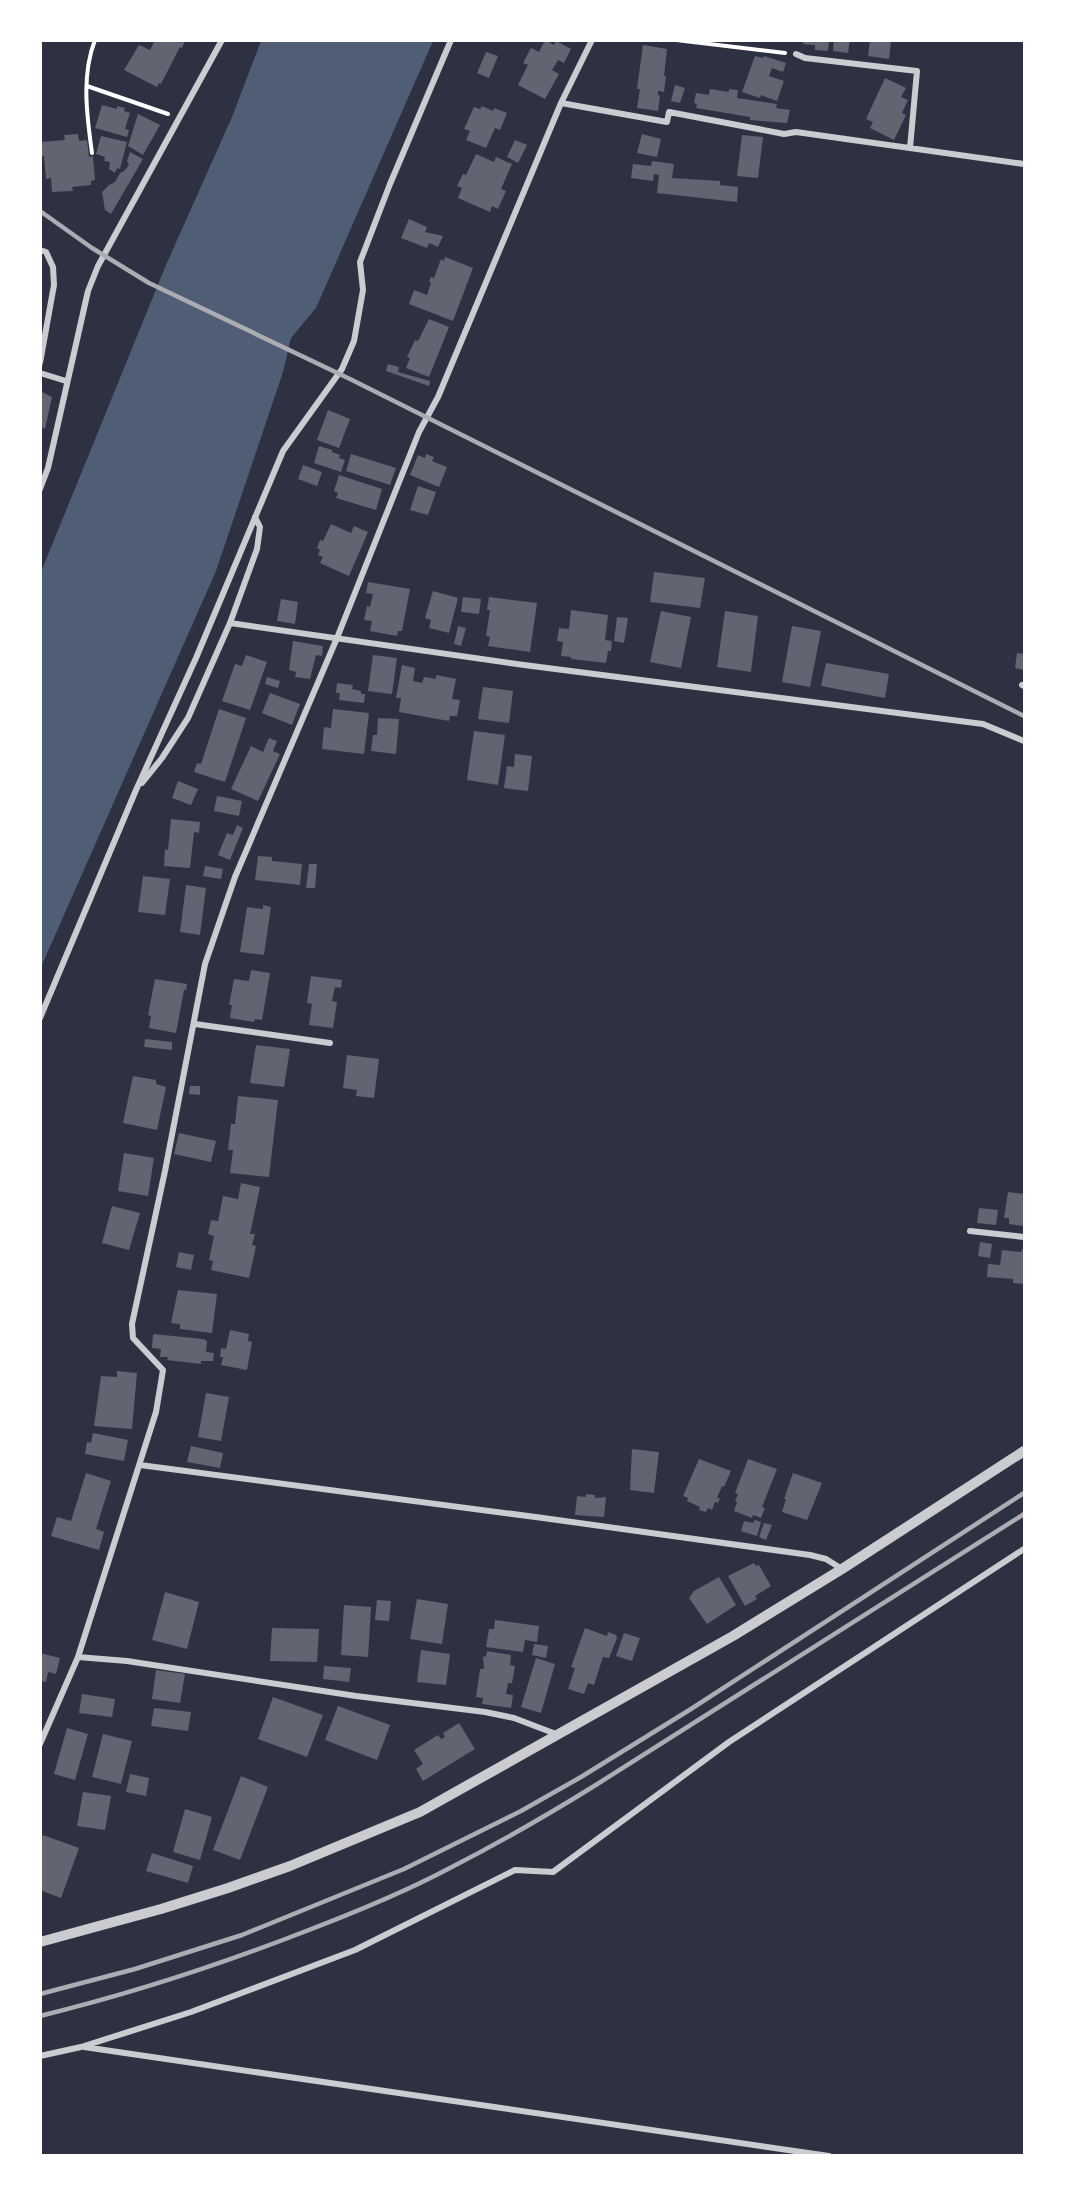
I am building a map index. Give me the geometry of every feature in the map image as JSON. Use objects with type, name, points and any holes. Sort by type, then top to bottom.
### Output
[{"type":"street","points":[[40,489],[48,468],[88,291],[98,266],[222,40]]},
{"type":"street","points":[[40,1018],[283,451],[342,369],[354,341],[363,290],[360,262],[394,174],[452,40]]},
{"type":"street","points":[[40,1744],[78,1657],[156,1412],[163,1370],[134,1338],[132,1324],[195,1024],[205,964],[235,877],[337,638],[419,432],[438,397],[561,103],[592,40]]},
{"type":"street","points":[[796,54],[805,58],[917,71],[910,148]]},
{"type":"street","points":[[561,103],[667,122],[669,112],[784,134],[796,132],[1024,164]]},
{"type":"street","points":[[40,250],[46,252],[53,267],[54,285],[40,363]]},
{"type":"street","points":[[40,373],[66,381]]},
{"type":"street","points":[[136,790],[162,758],[188,718],[230,623],[256,549],[260,527],[255,517]]},
{"type":"street","points":[[230,623],[524,665],[983,724],[1024,741]]},
{"type":"street","points":[[195,1024],[330,1043]]},
{"type":"street","points":[[970,1231],[1024,1238]]},
{"type":"street","points":[[40,1942],[161,1910],[290,1866],[420,1812],[733,1636],[842,1569],[1024,1451]]},
{"type":"street","points":[[140,1465],[810,1555],[826,1559],[842,1569]]},
{"type":"street","points":[[40,2056],[81,2047],[191,2012],[355,1950],[515,1870],[553,1872],[729,1742],[1024,1549]]},
{"type":"street","points":[[78,1657],[485,1712],[514,1718],[557,1734]]},
{"type":"street","points":[[81,2047],[829,2156]]},
{"type":"path","points":[[92,153],[86,113],[88,58],[95,40]]},
{"type":"path","points":[[676,40],[796,54]]},
{"type":"path","points":[[87,86],[180,117]]},
{"type":"water","points":[[261,41],[433,41],[316,308],[291,338],[283,372],[216,571],[41,967],[41,572],[166,265],[232,117]]},
{"type":"building","points":[[155,40],[185,40],[161,84],[159,83],[157,87],[124,70],[139,45],[150,50]]},
{"type":"building","points":[[545,40],[554,45],[556,41],[571,49],[564,63],[558,60],[552,70],[559,74],[545,99],[518,85],[528,65],[523,63],[531,48],[539,52]]},
{"type":"building","points":[[804,40],[829,40],[828,51],[815,50],[815,45],[803,44]]},
{"type":"building","points":[[834,40],[850,40],[848,53],[833,51]]},
{"type":"building","points":[[870,40],[891,40],[889,59],[868,56]]},
{"type":"building","points":[[643,45],[667,49],[664,92],[658,91],[660,96],[658,111],[637,108],[640,89],[637,89]]},
{"type":"building","points":[[486,52],[498,56],[489,78],[477,73]]},
{"type":"building","points":[[755,56],[763,58],[764,56],[786,63],[783,72],[772,68],[769,76],[784,81],[777,101],[761,95],[760,98],[742,92]]},
{"type":"building","points":[[885,78],[906,88],[901,97],[908,100],[902,113],[906,115],[894,140],[870,128],[873,122],[866,119]]},
{"type":"building","points":[[675,85],[685,88],[680,103],[671,101]]},
{"type":"building","points":[[710,89],[729,92],[729,89],[738,90],[737,98],[777,104],[776,108],[790,110],[787,123],[750,120],[750,117],[696,108],[697,104],[694,103],[696,93],[709,95]]},
{"type":"building","points":[[102,105],[117,109],[117,106],[125,108],[124,111],[130,113],[125,129],[129,130],[127,137],[95,128]]},
{"type":"building","points":[[482,106],[493,111],[494,108],[507,113],[500,130],[495,128],[486,148],[466,140],[470,131],[464,129],[474,107],[480,109]]},
{"type":"building","points":[[138,114],[160,125],[143,155],[128,146]]},
{"type":"building","points":[[78,134],[79,141],[87,140],[89,157],[93,156],[95,180],[91,181],[91,185],[72,187],[73,191],[52,192],[51,178],[46,179],[40,142],[65,140],[64,135]]},
{"type":"building","points":[[642,134],[661,139],[657,157],[637,153]]},
{"type":"building","points":[[742,135],[763,137],[758,178],[737,176]]},
{"type":"building","points":[[101,136],[127,142],[120,169],[117,168],[115,173],[109,169],[110,162],[104,161],[105,157],[96,154]]},
{"type":"building","points":[[515,140],[527,145],[518,163],[507,157]]},
{"type":"building","points":[[130,152],[143,159],[111,214],[105,210],[102,192],[115,182],[120,173],[129,165],[127,161]]},
{"type":"building","points":[[476,154],[494,162],[496,157],[512,164],[501,189],[506,191],[498,209],[492,206],[490,212],[458,198],[462,188],[457,186],[463,174],[466,175]]},
{"type":"building","points":[[652,161],[674,164],[672,178],[720,181],[720,185],[738,187],[737,202],[657,193],[659,175],[654,174],[653,181],[631,178],[633,164],[651,166]]},
{"type":"building","points":[[409,219],[427,227],[425,232],[443,236],[438,247],[429,243],[427,248],[401,238]]},
{"type":"building","points":[[445,257],[473,268],[453,321],[409,304],[414,290],[427,295],[431,277],[434,278],[441,259],[444,261]]},
{"type":"building","points":[[429,319],[449,327],[429,377],[406,368],[410,358],[407,357]]},
{"type":"building","points":[[388,364],[399,367],[398,372],[430,381],[429,386],[386,371]]},
{"type":"building","points":[[40,391],[52,397],[45,429],[40,426]]},
{"type":"building","points":[[328,410],[350,419],[339,448],[317,440]]},
{"type":"building","points":[[319,446],[332,450],[340,455],[339,458],[345,460],[341,472],[314,463]]},
{"type":"building","points":[[351,454],[396,468],[390,485],[346,471]]},
{"type":"building","points":[[426,454],[434,457],[432,461],[447,467],[439,487],[410,475],[418,455],[425,458]]},
{"type":"building","points":[[303,465],[322,472],[317,486],[298,479]]},
{"type":"building","points":[[339,475],[382,489],[376,510],[336,498],[338,493],[334,491]]},
{"type":"building","points":[[418,486],[436,492],[428,515],[410,510]]},
{"type":"building","points":[[331,524],[351,533],[354,526],[368,532],[349,576],[320,563],[323,557],[318,555],[320,550],[317,548]]},
{"type":"building","points":[[654,572],[705,578],[700,608],[650,602]]},
{"type":"building","points":[[368,582],[410,589],[402,631],[398,631],[397,636],[370,631],[372,621],[364,620],[373,594],[366,593]]},
{"type":"building","points":[[433,591],[458,598],[449,633],[429,628],[431,620],[425,618]]},
{"type":"building","points":[[463,597],[481,599],[479,614],[461,612]]},
{"type":"building","points":[[489,597],[537,603],[530,652],[488,646],[490,637],[486,636],[490,610],[487,610]]},
{"type":"building","points":[[281,599],[298,602],[295,624],[277,621]]},
{"type":"building","points":[[571,610],[608,615],[605,640],[612,641],[606,663],[561,656],[563,642],[557,641],[559,628],[569,629]]},
{"type":"building","points":[[661,611],[691,617],[681,668],[650,662]]},
{"type":"building","points":[[725,611],[758,616],[751,672],[717,667]]},
{"type":"building","points":[[617,617],[628,618],[624,643],[614,641]]},
{"type":"building","points":[[458,626],[466,628],[461,646],[454,644]]},
{"type":"building","points":[[792,626],[821,631],[810,687],[782,682]]},
{"type":"building","points":[[293,641],[323,646],[322,656],[316,655],[310,679],[295,677],[296,672],[289,670]]},
{"type":"building","points":[[1017,653],[1024,654],[1024,670],[1015,668]]},
{"type":"building","points":[[246,655],[267,662],[250,710],[222,701],[235,664],[242,666]]},
{"type":"building","points":[[373,655],[397,658],[392,694],[368,691]]},
{"type":"building","points":[[826,663],[889,674],[885,698],[821,686]]},
{"type":"building","points":[[402,665],[415,668],[413,681],[422,683],[424,677],[436,679],[436,675],[456,679],[452,699],[460,700],[457,716],[450,716],[449,721],[399,712],[401,698],[396,698]]},
{"type":"building","points":[[267,677],[280,681],[278,688],[265,684]]},
{"type":"building","points":[[337,683],[353,685],[352,689],[365,694],[364,703],[339,700],[340,693],[336,693]]},
{"type":"building","points":[[483,687],[513,691],[509,723],[478,719]]},
{"type":"building","points":[[270,693],[300,704],[292,725],[262,713]]},
{"type":"building","points":[[219,709],[246,718],[225,782],[194,772],[197,763],[201,764]]},
{"type":"building","points":[[333,709],[369,713],[364,754],[322,749],[324,727],[331,728]]},
{"type":"building","points":[[378,718],[399,719],[396,754],[371,751],[373,735],[377,735]]},
{"type":"building","points":[[474,731],[505,735],[498,785],[467,780]]},
{"type":"building","points":[[269,738],[277,741],[273,751],[280,754],[258,801],[231,789],[251,746],[263,752]]},
{"type":"building","points":[[515,754],[532,756],[528,791],[504,788],[507,766],[514,767]]},
{"type":"building","points":[[178,781],[198,789],[191,805],[172,798]]},
{"type":"building","points":[[217,796],[242,801],[239,816],[214,811]]},
{"type":"building","points":[[171,819],[200,822],[199,833],[194,832],[190,868],[164,866]]},
{"type":"building","points":[[237,825],[243,828],[230,860],[218,855],[227,833],[233,835]]},
{"type":"building","points":[[258,856],[272,857],[272,861],[302,864],[300,885],[255,880]]},
{"type":"building","points":[[309,864],[317,864],[315,888],[306,888]]},
{"type":"building","points":[[205,866],[223,869],[221,879],[203,876]]},
{"type":"building","points":[[143,876],[170,879],[165,915],[138,912]]},
{"type":"building","points":[[186,885],[206,888],[200,935],[180,932]]},
{"type":"building","points":[[263,905],[271,907],[264,955],[240,952],[247,907],[263,909]]},
{"type":"building","points":[[251,970],[270,973],[262,1020],[255,1019],[254,1022],[230,1018],[232,1005],[229,1005],[234,979],[249,981]]},
{"type":"building","points":[[311,976],[342,980],[341,988],[335,987],[332,1001],[337,1002],[333,1028],[309,1025],[312,1004],[307,1003]]},
{"type":"building","points":[[155,979],[187,984],[176,1033],[149,1028],[151,1016],[148,1015]]},
{"type":"building","points":[[145,1039],[172,1042],[172,1050],[144,1047]]},
{"type":"building","points":[[256,1045],[290,1049],[284,1087],[250,1083]]},
{"type":"building","points":[[347,1055],[379,1059],[374,1098],[356,1096],[357,1090],[343,1088]]},
{"type":"building","points":[[133,1076],[156,1080],[156,1084],[166,1087],[157,1130],[123,1123]]},
{"type":"building","points":[[190,1086],[200,1086],[200,1095],[189,1094]]},
{"type":"building","points":[[238,1096],[278,1100],[269,1177],[230,1173],[233,1150],[228,1150],[231,1124],[235,1124]]},
{"type":"building","points":[[179,1133],[216,1141],[211,1162],[174,1154]]},
{"type":"building","points":[[124,1153],[154,1158],[148,1196],[118,1191]]},
{"type":"building","points":[[241,1183],[260,1187],[250,1234],[255,1234],[252,1245],[256,1246],[249,1278],[211,1270],[213,1261],[209,1260],[214,1236],[208,1234],[211,1220],[218,1221],[223,1196],[238,1199]]},
{"type":"building","points":[[1008,1192],[1024,1194],[1024,1226],[1009,1224],[1009,1218],[1004,1218]]},
{"type":"building","points":[[112,1206],[140,1213],[129,1250],[102,1243]]},
{"type":"building","points":[[979,1208],[998,1210],[996,1225],[977,1223]]},
{"type":"building","points":[[980,1242],[992,1244],[990,1258],[978,1256]]},
{"type":"building","points":[[1024,1249],[1024,1284],[1013,1283],[1013,1279],[987,1277],[988,1264],[1000,1265],[1002,1250],[1021,1252]]},
{"type":"building","points":[[179,1252],[194,1255],[191,1270],[176,1267]]},
{"type":"building","points":[[178,1290],[217,1294],[212,1333],[180,1329],[180,1324],[171,1323]]},
{"type":"building","points":[[230,1330],[249,1334],[248,1341],[252,1342],[247,1370],[221,1365],[223,1357],[220,1357],[221,1348],[226,1349]]},
{"type":"building","points":[[153,1334],[203,1339],[207,1341],[206,1352],[214,1353],[213,1361],[201,1361],[201,1364],[160,1357],[161,1349],[152,1348]]},
{"type":"building","points":[[117,1371],[137,1373],[132,1429],[94,1426],[101,1376],[117,1377]]},
{"type":"building","points":[[206,1393],[229,1397],[221,1441],[198,1437]]},
{"type":"building","points":[[93,1433],[128,1440],[124,1461],[85,1454],[87,1442],[91,1443]]},
{"type":"building","points":[[191,1446],[223,1453],[220,1468],[187,1462]]},
{"type":"building","points":[[632,1449],[659,1452],[654,1493],[630,1490]]},
{"type":"building","points":[[699,1459],[731,1471],[717,1498],[720,1498],[718,1503],[715,1502],[712,1510],[708,1508],[706,1512],[699,1510],[700,1507],[687,1501],[688,1498],[683,1496]]},
{"type":"building","points":[[748,1459],[777,1469],[762,1507],[765,1508],[761,1518],[753,1515],[752,1518],[734,1511],[738,1494],[735,1493]]},
{"type":"building","points":[[86,1473],[111,1481],[96,1529],[104,1532],[99,1550],[51,1536],[57,1517],[71,1521]]},
{"type":"building","points":[[793,1473],[822,1483],[807,1520],[782,1512]]},
{"type":"building","points":[[586,1494],[595,1495],[595,1498],[606,1497],[604,1517],[575,1515],[577,1496],[586,1497]]},
{"type":"building","points":[[755,1520],[761,1522],[757,1536],[741,1531],[744,1521],[753,1523]]},
{"type":"building","points":[[764,1523],[772,1525],[766,1540],[759,1537]]},
{"type":"building","points":[[754,1563],[756,1566],[759,1565],[771,1586],[755,1596],[757,1599],[745,1606],[728,1576]]},
{"type":"building","points":[[719,1577],[736,1605],[707,1624],[689,1598],[694,1591]]},
{"type":"building","points":[[165,1592],[199,1602],[187,1649],[152,1640]]},
{"type":"building","points":[[417,1599],[448,1604],[442,1644],[410,1639]]},
{"type":"building","points":[[377,1600],[391,1601],[389,1621],[375,1620]]},
{"type":"building","points":[[344,1605],[371,1607],[368,1657],[341,1655]]},
{"type":"building","points":[[495,1620],[539,1626],[537,1642],[525,1640],[523,1652],[486,1647],[489,1629],[494,1629]]},
{"type":"building","points":[[272,1628],[319,1629],[317,1662],[270,1661]]},
{"type":"building","points":[[585,1628],[607,1636],[608,1632],[616,1635],[617,1638],[609,1658],[603,1657],[594,1685],[588,1683],[584,1694],[568,1689],[575,1668],[571,1667]]},
{"type":"building","points":[[624,1633],[640,1638],[632,1661],[616,1656]]},
{"type":"building","points":[[534,1644],[548,1646],[546,1658],[532,1655]]},
{"type":"building","points":[[421,1650],[450,1654],[446,1685],[417,1682]]},
{"type":"building","points":[[487,1651],[511,1655],[510,1665],[515,1666],[512,1683],[508,1683],[506,1694],[513,1695],[511,1708],[482,1704],[483,1698],[476,1697],[480,1669],[484,1669],[483,1656],[486,1657]]},
{"type":"building","points":[[40,1653],[60,1658],[56,1674],[48,1672],[46,1682],[40,1681]]},
{"type":"building","points":[[536,1658],[555,1664],[541,1713],[521,1707]]},
{"type":"building","points":[[324,1666],[351,1668],[349,1682],[323,1679]]},
{"type":"building","points":[[156,1670],[185,1674],[180,1703],[152,1699]]},
{"type":"building","points":[[82,1694],[115,1699],[112,1717],[79,1713]]},
{"type":"building","points":[[273,1697],[323,1715],[307,1757],[258,1739]]},
{"type":"building","points":[[338,1706],[390,1725],[377,1760],[325,1740]]},
{"type":"building","points":[[154,1708],[191,1712],[188,1731],[151,1726]]},
{"type":"building","points":[[459,1723],[475,1749],[423,1781],[416,1769],[423,1764],[414,1750],[438,1735],[441,1739],[445,1737],[443,1733]]},
{"type":"building","points":[[67,1728],[88,1734],[75,1780],[54,1774]]},
{"type":"building","points":[[103,1734],[132,1741],[121,1784],[92,1777]]},
{"type":"building","points":[[130,1774],[149,1778],[146,1796],[126,1792]]},
{"type":"building","points":[[241,1776],[268,1787],[240,1860],[213,1850]]},
{"type":"building","points":[[83,1792],[111,1796],[105,1830],[77,1826]]},
{"type":"building","points":[[185,1809],[212,1817],[200,1860],[173,1852]]},
{"type":"building","points":[[43,1835],[79,1848],[61,1898],[40,1890],[40,1842]]},
{"type":"building","points":[[152,1853],[193,1866],[188,1883],[146,1871]]},
{"type":"railway","points":[[40,211],[92,248],[149,283],[350,379],[1024,716]]},
{"type":"railway","points":[[40,1994],[135,1969],[242,1935],[404,1869],[521,1811],[691,1709],[1024,1493]]},
{"type":"railway","points":[[40,2016],[140,1989],[237,1957],[357,1911],[430,1878],[538,1820],[591,1788],[1024,1514]]}]
